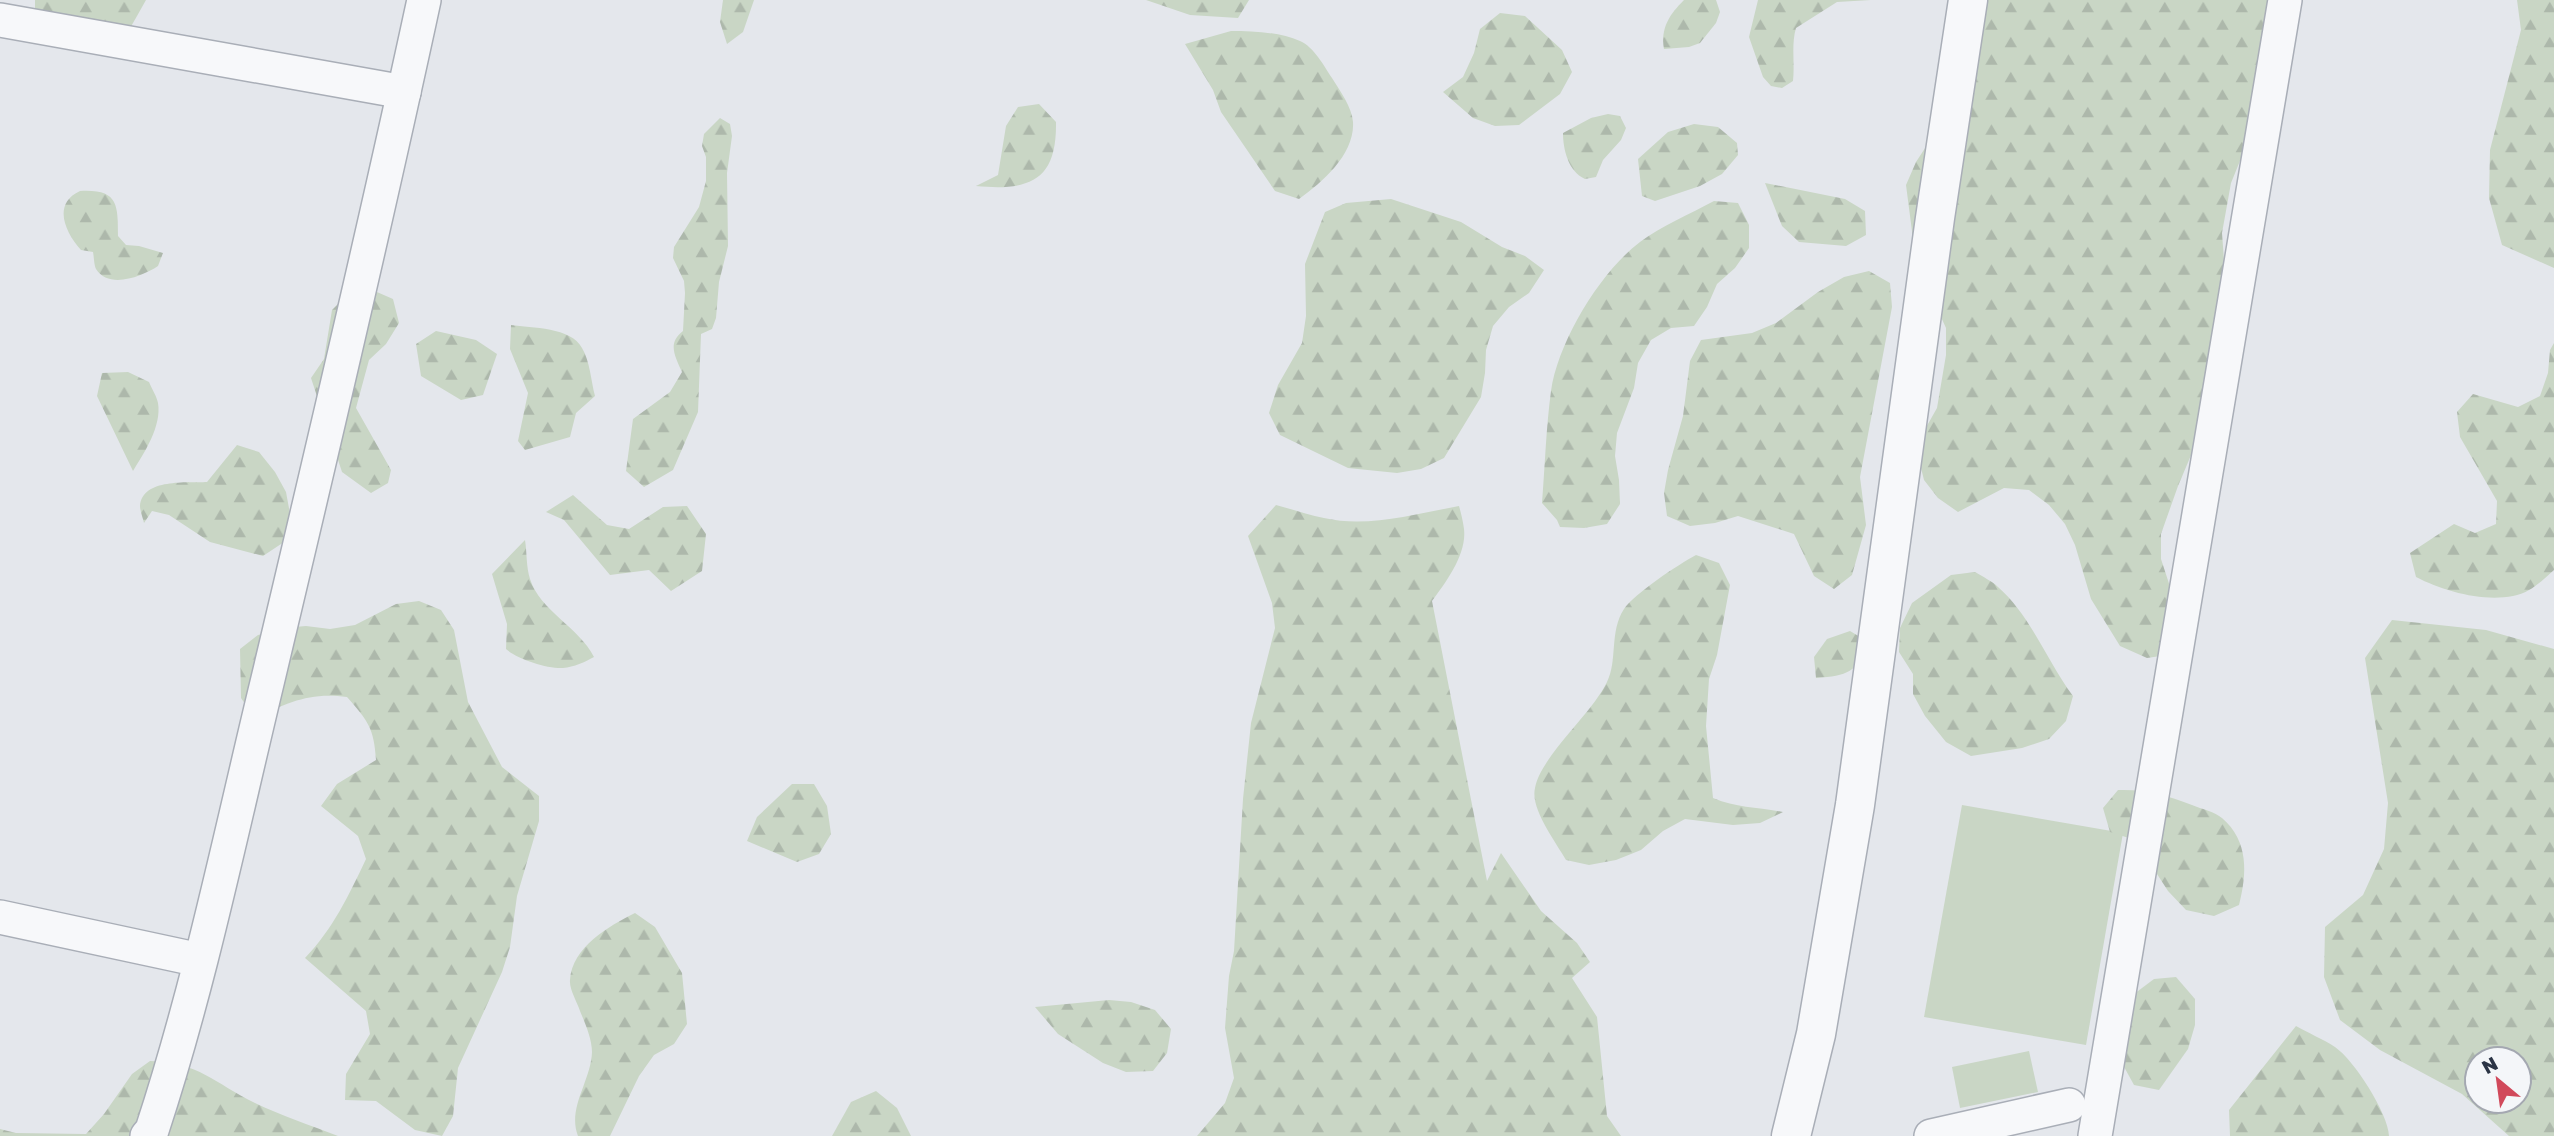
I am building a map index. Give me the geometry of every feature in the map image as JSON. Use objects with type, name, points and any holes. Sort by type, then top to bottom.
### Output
[{"type":"street","points":[[147,1136],[152,1130],[166,1085],[201,960],[331,412],[424,0]]},
{"type":"street","points":[[1791,1136],[1816,1034],[1855,805],[1933,232],[1968,0]]},
{"type":"street","points":[[2095,1136],[2285,0]]},
{"type":"street","points":[[0,20],[404,92]]},
{"type":"street","points":[[0,917],[201,960]]},
{"type":"street","points":[[1931,1136],[2069,1105]]},
{"type":"green space","points":[[35,0],[146,0],[124,39],[35,10]]},
{"type":"green space","points":[[723,0],[754,0],[743,32],[727,44],[720,22]]},
{"type":"green space","points":[[1146,0],[1249,0],[1238,18],[1190,15]]},
{"type":"green space","points":[[1684,0],[1716,0],[1720,12],[1716,23],[1700,43],[1689,47],[1664,49],[1663,34],[1667,22]]},
{"type":"green space","points":[[1758,0],[1871,0],[1837,2],[1796,28],[1793,81],[1782,88],[1771,86],[1763,77],[1749,37]]},
{"type":"green space","points":[[1980,0],[2281,0],[2274,77],[2231,183],[2222,233],[2228,314],[2208,415],[2161,534],[2161,559],[2177,608],[2174,654],[2147,658],[2120,646],[2091,599],[2075,545],[2065,524],[2049,505],[2029,490],[2004,488],[1958,512],[1938,498],[1924,480],[1918,456],[1924,431],[1937,408],[1946,355],[1946,328],[1916,262],[1906,185],[1916,162],[1944,119]]},
{"type":"green space","points":[[2517,0],[2554,0],[2554,268],[2502,245],[2489,198],[2490,150],[2521,30]]},
{"type":"green space","points":[[1500,13],[1525,16],[1562,50],[1572,72],[1560,94],[1519,125],[1495,126],[1473,118],[1443,92],[1463,77],[1474,53],[1480,29]]},
{"type":"green space","points":[[1231,31],[1275,34],[1305,44],[1322,63],[1350,111],[1352,134],[1343,156],[1327,176],[1299,199],[1275,191],[1221,112],[1213,90],[1185,44]]},
{"type":"green space","points":[[1039,104],[1056,122],[1052,158],[1045,169],[1037,178],[1025,184],[976,186],[998,175],[1006,126],[1018,107]]},
{"type":"green space","points":[[1608,114],[1620,116],[1626,128],[1621,140],[1603,160],[1596,177],[1585,179],[1574,171],[1568,159],[1563,133],[1591,118]]},
{"type":"green space","points":[[720,118],[730,124],[732,136],[727,173],[728,246],[719,282],[716,318],[712,329],[701,334],[698,412],[673,470],[644,487],[626,471],[633,419],[670,392],[682,372],[674,345],[683,331],[685,293],[684,281],[673,258],[674,247],[699,207],[706,181],[706,157],[702,146],[704,134]]},
{"type":"green space","points":[[1694,124],[1718,127],[1737,143],[1738,155],[1722,174],[1700,186],[1655,201],[1642,196],[1638,159],[1668,132]]},
{"type":"green space","points":[[1765,183],[1845,199],[1865,211],[1866,235],[1846,246],[1799,242],[1782,226]]},
{"type":"green space","points":[[80,191],[93,191],[109,196],[116,207],[118,236],[126,245],[163,253],[158,266],[144,274],[126,279],[109,279],[102,275],[95,267],[93,252],[81,250],[66,227],[66,203]]},
{"type":"green space","points":[[1391,199],[1461,222],[1502,247],[1525,256],[1544,270],[1529,293],[1509,307],[1493,326],[1486,350],[1481,397],[1444,458],[1421,469],[1397,473],[1348,468],[1280,435],[1269,413],[1278,385],[1302,343],[1306,316],[1305,264],[1325,212],[1346,203]]},
{"type":"green space","points":[[1714,201],[1738,203],[1749,225],[1749,248],[1735,268],[1717,284],[1707,307],[1694,326],[1671,328],[1651,340],[1638,363],[1634,388],[1617,433],[1615,456],[1620,504],[1607,524],[1584,528],[1560,527],[1542,503],[1551,391],[1562,351],[1596,289],[1625,255],[1657,231]]},
{"type":"green space","points":[[1869,271],[1890,283],[1892,307],[1860,477],[1866,525],[1852,575],[1834,589],[1814,576],[1794,534],[1738,516],[1715,523],[1690,526],[1667,516],[1664,493],[1683,416],[1690,361],[1701,340],[1752,333],[1776,323],[1818,292],[1844,277]]},
{"type":"green space","points":[[370,289],[393,299],[399,323],[386,344],[369,360],[356,408],[391,470],[388,483],[371,493],[342,472],[311,378],[324,359],[332,310],[348,294]]},
{"type":"green space","points":[[511,325],[560,332],[577,341],[585,353],[595,396],[576,413],[570,437],[525,450],[518,441],[528,393],[510,349]]},
{"type":"green space","points":[[436,331],[476,340],[497,354],[483,395],[461,400],[421,376],[416,344]]},
{"type":"green space","points":[[2554,343],[2554,570],[2525,592],[2489,598],[2438,587],[2416,577],[2410,553],[2454,524],[2475,533],[2496,524],[2497,501],[2460,437],[2457,412],[2473,394],[2518,407],[2540,396]]},
{"type":"green space","points":[[128,372],[149,382],[159,412],[151,439],[133,471],[97,396],[102,373]]},
{"type":"green space","points":[[237,445],[259,452],[286,492],[291,519],[284,542],[263,556],[210,542],[169,515],[152,511],[144,523],[140,506],[149,491],[167,484],[207,482]]},
{"type":"green space","points":[[573,495],[607,525],[629,529],[663,507],[687,506],[706,534],[702,571],[671,591],[649,570],[610,575],[564,520],[546,512]]},
{"type":"green space","points":[[1276,505],[1340,521],[1392,519],[1459,506],[1464,529],[1462,548],[1454,567],[1432,601],[1487,881],[1501,853],[1541,911],[1577,943],[1590,962],[1572,978],[1597,1017],[1607,1116],[1621,1136],[1197,1136],[1225,1103],[1234,1078],[1225,1028],[1234,951],[1243,799],[1251,723],[1275,628],[1272,603],[1248,536]]},
{"type":"green space","points":[[525,540],[529,574],[535,590],[594,657],[575,665],[557,668],[525,660],[506,649],[507,624],[492,574]]},
{"type":"green space","points":[[1696,555],[1719,563],[1730,585],[1717,655],[1709,679],[1706,726],[1713,798],[1739,806],[1783,812],[1760,823],[1733,825],[1685,819],[1663,831],[1641,850],[1616,860],[1589,865],[1566,860],[1536,806],[1534,796],[1539,776],[1607,682],[1619,618],[1624,609],[1668,572]]},
{"type":"green space","points":[[1975,572],[1996,585],[2020,611],[2073,696],[2066,721],[2049,739],[2022,748],[1971,756],[1946,742],[1925,716],[1913,694],[1913,674],[1899,652],[1900,628],[1912,603],[1951,575]]},
{"type":"green space","points":[[419,601],[441,610],[454,630],[468,702],[502,767],[539,796],[539,821],[517,896],[510,947],[502,972],[458,1068],[453,1116],[442,1136],[415,1130],[376,1101],[345,1100],[346,1074],[370,1034],[366,1011],[305,958],[332,923],[366,859],[358,836],[321,806],[337,784],[376,760],[369,726],[347,697],[310,697],[254,717],[241,698],[240,649],[258,635],[283,628],[306,626],[330,629],[355,625],[396,604]]},
{"type":"green space","points":[[2392,620],[2486,630],[2554,649],[2554,1136],[2509,1136],[2486,1115],[2533,1115],[2533,1045],[2463,1045],[2463,1095],[2380,1050],[2340,1020],[2324,977],[2325,927],[2363,895],[2384,849],[2388,803],[2365,658]]},
{"type":"green space","points":[[1850,631],[1870,643],[1860,660],[1850,671],[1843,674],[1816,678],[1814,657],[1827,639]]},
{"type":"green space","points":[[792,784],[814,784],[827,806],[831,834],[819,854],[797,862],[747,841],[757,817]]},
{"type":"green space","points":[[2118,790],[2164,796],[2222,818],[2237,837],[2244,858],[2244,882],[2239,905],[2214,916],[2186,910],[2168,891],[2135,840],[2110,832],[2103,808]]},
{"type":"green space","points":[[1962,805],[2123,833],[2086,1045],[1924,1017]]},
{"type":"green space","points":[[635,913],[655,927],[682,973],[687,1024],[674,1044],[654,1055],[639,1076],[610,1136],[578,1136],[575,1115],[592,1052],[588,1031],[571,987],[572,968],[577,957],[594,939]]},
{"type":"green space","points":[[2176,977],[2195,999],[2195,1025],[2188,1049],[2159,1090],[2134,1085],[2123,1065],[2134,994],[2154,979]]},
{"type":"green space","points":[[1109,1000],[1131,1002],[1155,1010],[1171,1029],[1167,1053],[1153,1071],[1126,1072],[1103,1063],[1058,1034],[1035,1007]]},
{"type":"green space","points":[[2296,1026],[2335,1047],[2351,1063],[2383,1114],[2389,1136],[2230,1136],[2229,1110]]},
{"type":"green space","points":[[2029,1051],[2038,1092],[1960,1108],[1952,1067]]},
{"type":"green space","points":[[150,1061],[194,1069],[265,1108],[338,1136],[0,1136],[0,1129],[16,1133],[86,1134],[104,1114],[132,1074]]},
{"type":"green space","points":[[876,1091],[897,1108],[911,1136],[832,1136],[851,1102]]}]
